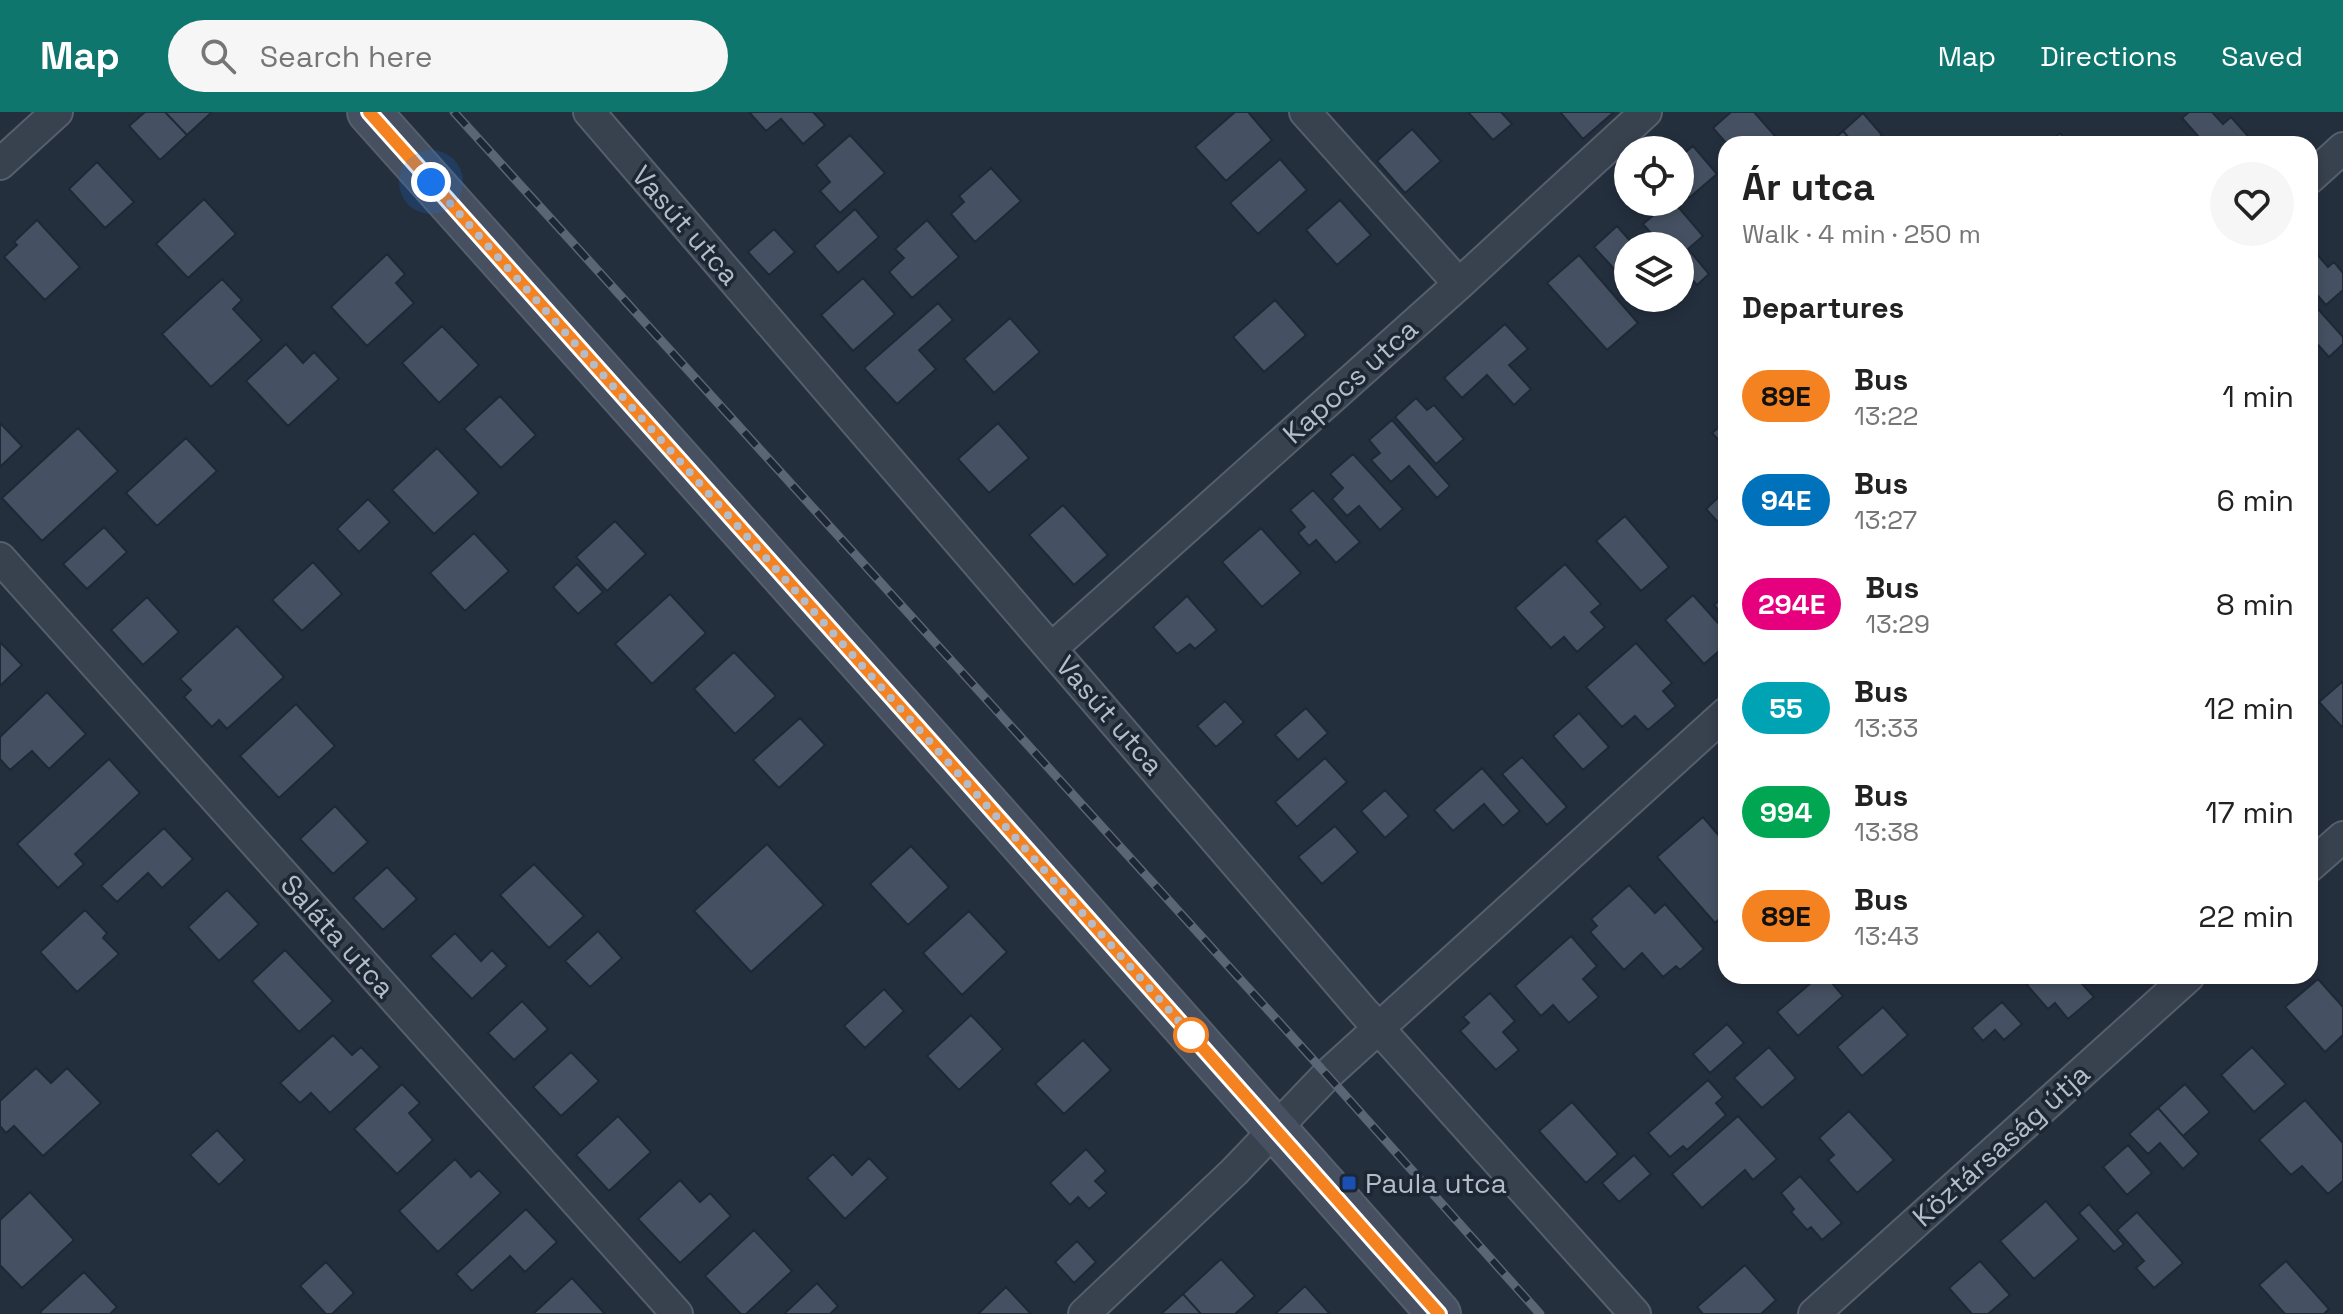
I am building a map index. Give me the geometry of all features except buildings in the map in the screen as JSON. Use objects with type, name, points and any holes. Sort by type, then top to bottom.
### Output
[{"type":"main road","points":[[369,112],[1439,1314]]},
{"type":"street","points":[[0,164],[57,112]]},
{"type":"street","name":"Vasút utca","points":[[589,112],[1379,1027],[1635,1314]]},
{"type":"street","points":[[1305,112],[1459,284]]},
{"type":"street","name":"Kapocs utca","points":[[1052,648],[1459,284],[1646,112]]},
{"type":"street","points":[[2318,171],[2343,148]]},
{"type":"street","name":"Saláta utca","points":[[0,558],[677,1314]]},
{"type":"street","points":[[1084,1314],[1234,1172],[1327,1075],[1718,720]]},
{"type":"street","points":[[2318,859],[2343,837]]},
{"type":"street","name":"Köztársaság útja","points":[[1814,1314],[2180,984]]},
{"type":"railway","points":[[454,112],[1540,1314]]},
{"type":"bus line","name":"89E","points":[[369,112],[1439,1314]]},
{"type":"place","name":"Paula utca","points":[[1349,1183]]},
{"type":"route","points":[[431,182],[1200,1045],[1191,1035]]}]
